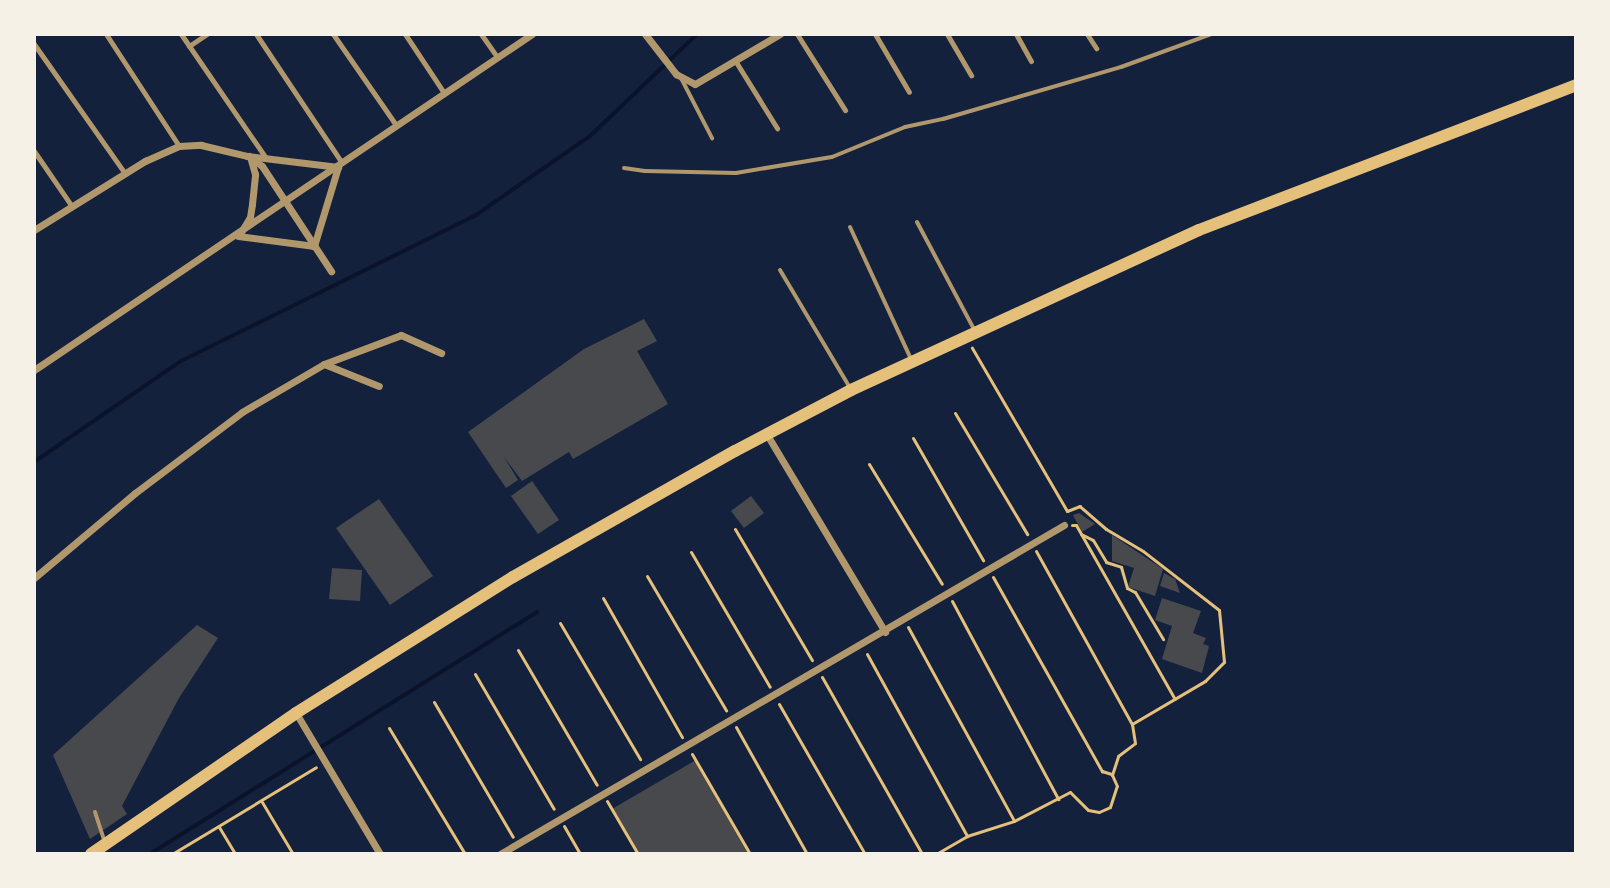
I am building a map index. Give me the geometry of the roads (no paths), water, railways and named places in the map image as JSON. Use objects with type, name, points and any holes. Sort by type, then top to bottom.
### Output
[{"type":"highway","points":[[91,854],[296,713],[513,577],[766,433],[912,361],[1199,230],[1576,85]]},
{"type":"street","points":[[106,34],[179,146]]},
{"type":"street","points":[[181,34],[267,158]]},
{"type":"street","points":[[189,46],[207,34]]},
{"type":"street","points":[[256,34],[340,165]]},
{"type":"street","points":[[333,34],[396,125]]},
{"type":"street","points":[[405,34],[444,93]]},
{"type":"street","points":[[481,34],[497,57]]},
{"type":"street","points":[[34,370],[238,236],[532,34]]},
{"type":"street","points":[[645,34],[678,75],[695,84],[780,34]]},
{"type":"street","points":[[797,34],[845,110]]},
{"type":"street","points":[[875,34],[909,92]]},
{"type":"street","points":[[947,34],[971,75]]},
{"type":"street","points":[[1016,34],[1031,61]]},
{"type":"street","points":[[1087,34],[1096,48]]},
{"type":"street","points":[[34,44],[124,172]]},
{"type":"street","points":[[736,62],[777,128]]},
{"type":"street","points":[[34,230],[124,172],[179,146],[215,146],[247,156],[340,165]]},
{"type":"street","points":[[34,151],[71,205]]},
{"type":"street","points":[[247,156],[262,166],[331,271]]},
{"type":"street","points":[[238,236],[250,217],[254,190],[254,163],[247,156]]},
{"type":"street","points":[[314,246],[340,165]]},
{"type":"street","points":[[238,236],[314,246]]},
{"type":"street","points":[[34,578],[135,493],[242,412],[324,364],[401,335],[441,353]]},
{"type":"street","points":[[324,364],[379,386]]},
{"type":"street","points":[[766,433],[885,632]]},
{"type":"street","points":[[500,854],[1064,525]]},
{"type":"street","points":[[296,713],[380,854]]},
{"type":"lane","points":[[624,168],[736,173],[832,157],[905,127],[943,119],[1121,67],[1211,34]]},
{"type":"lane","points":[[678,75],[712,138]]},
{"type":"lane","points":[[917,222],[971,334]]},
{"type":"lane","points":[[850,227],[912,361]]},
{"type":"lane","points":[[780,270],[851,390]]},
{"type":"lane","points":[[95,812],[105,843]]},
{"type":"waterway","points":[[34,462],[181,361],[473,217],[590,136],[697,34]]},
{"type":"waterway","points":[[153,852],[537,612]]}]
